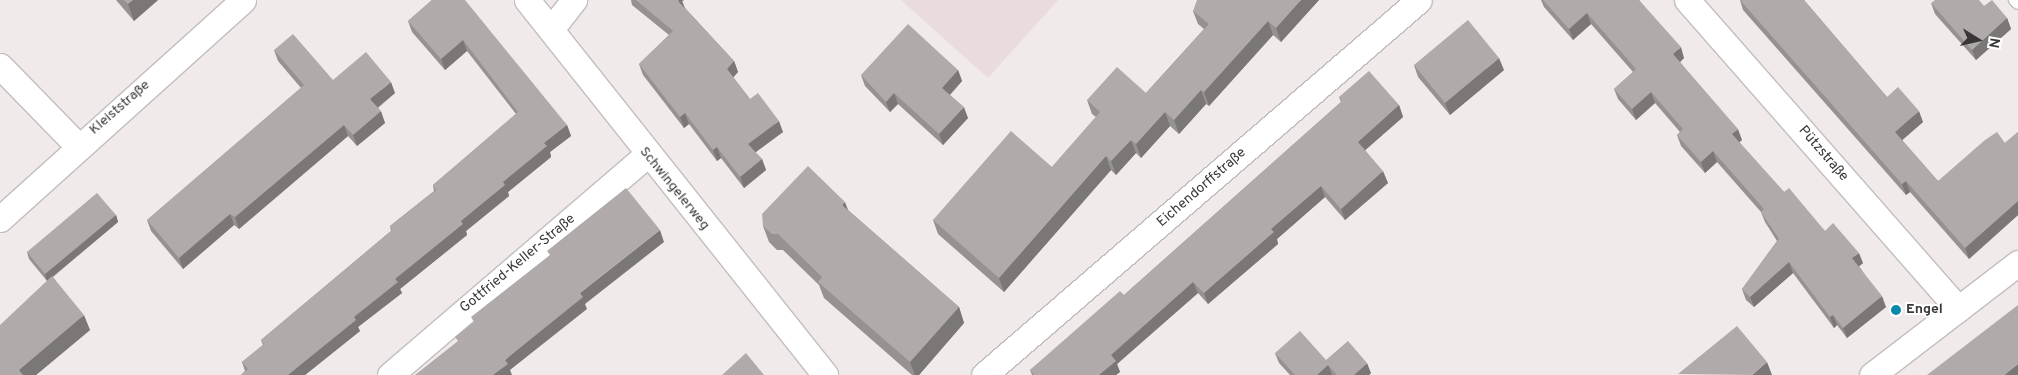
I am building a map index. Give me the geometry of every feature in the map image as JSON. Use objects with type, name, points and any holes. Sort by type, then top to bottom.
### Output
[{"type":"street","name":"Kleiststraße","points":[[0,219],[78,146],[243,0]]},
{"type":"street","name":"Schwingelerweg","points":[[527,0],[552,28],[647,155],[825,375]]},
{"type":"street","points":[[552,28],[574,0]]},
{"type":"street","name":"Eichendorffstraße","points":[[984,375],[1419,0]]},
{"type":"street","name":"Pützstraße","points":[[1687,0],[1958,309]]},
{"type":"street","points":[[0,66],[78,146]]},
{"type":"street","name":"Gottfried-Keller-Straße","points":[[390,375],[647,155]]},
{"type":"street","points":[[1872,375],[2018,263]]},
{"type":"lane","points":[[2015,0],[2018,3]]},
{"type":"shaded area","points":[[901,0],[1058,0],[988,78]]},
{"type":"building","points":[[124,0],[133,0],[128,4]]},
{"type":"building","points":[[432,0],[465,0],[567,125],[544,143],[547,146],[503,182],[505,185],[461,221],[463,224],[395,279],[398,282],[354,317],[356,320],[288,375],[241,375],[248,369],[242,362],[264,344],[261,340],[392,230],[390,226],[436,190],[433,185],[518,112],[463,40],[441,59],[408,21]]},
{"type":"building","points":[[636,0],[679,0],[734,61],[727,69],[750,99],[758,93],[779,121],[748,144],[762,159],[740,177],[717,147],[713,150],[685,113],[680,117],[639,64],[673,31]]},
{"type":"building","points":[[1197,0],[1301,0],[1276,28],[1268,21],[1204,92],[1201,90],[1174,120],[1165,112],[1136,144],[1131,140],[1111,161],[1106,156],[999,278],[933,220],[1011,131],[1052,167],[1100,112],[1087,100],[1117,67],[1146,93],[1209,24],[1193,11]]},
{"type":"building","points":[[1543,0],[1639,0],[1681,47],[1673,54],[1738,129],[1732,134],[1784,192],[1789,188],[1825,231],[1833,223],[1859,253],[1852,258],[1882,296],[1843,328],[1833,315],[1830,317],[1789,262],[1750,297],[1742,289],[1779,239],[1761,212],[1764,209],[1713,151],[1701,162],[1677,135],[1683,129],[1651,92],[1632,109],[1614,89],[1636,69],[1587,13],[1569,29]]},
{"type":"building","points":[[1740,0],[1804,0],[1887,97],[1898,87],[1919,111],[1895,132],[1938,181],[1985,140],[1997,132],[2005,143],[2018,132],[2018,201],[1965,248],[1906,181],[1902,184]]},
{"type":"building","points":[[1935,0],[1979,0],[1984,6],[1992,0],[2007,18],[1972,50],[1931,3]]},
{"type":"building","points":[[1468,20],[1499,58],[1445,103],[1414,65]]},
{"type":"building","points":[[908,24],[958,70],[942,88],[964,107],[939,134],[894,93],[886,102],[861,75]]},
{"type":"building","points":[[293,34],[333,80],[366,52],[391,82],[370,99],[381,111],[353,135],[344,125],[235,217],[230,214],[179,258],[147,220],[304,85],[274,50]]},
{"type":"building","points":[[1369,71],[1399,105],[1358,142],[1383,171],[1341,209],[1321,186],[1271,229],[1274,232],[1204,293],[1193,282],[1111,355],[1116,361],[1099,375],[1034,375],[1030,370],[1120,291],[1124,295],[1342,101],[1339,97]]},
{"type":"building","points":[[808,166],[845,202],[842,205],[959,307],[910,362],[818,282],[822,277],[778,234],[772,234],[763,226],[762,214]]},
{"type":"building","points":[[626,188],[660,230],[580,293],[583,297],[505,360],[508,364],[493,375],[415,375],[458,341],[455,337],[474,322],[471,317],[550,255],[547,251]]},
{"type":"building","points":[[97,193],[116,215],[45,274],[27,252]]},
{"type":"building","points":[[52,276],[84,315],[19,370],[23,375],[0,375],[0,325]]},
{"type":"building","points":[[2018,305],[2018,364],[2004,375],[1927,375]]},
{"type":"building","points":[[1737,326],[1767,362],[1752,375],[1678,374]]},
{"type":"building","points":[[1300,331],[1326,360],[1348,341],[1367,363],[1354,375],[1337,375],[1328,365],[1317,375],[1295,375],[1275,353]]},
{"type":"building","points":[[746,353],[764,375],[722,375]]},
{"type":"place","name":"Engel","points":[[1896,310]]}]
